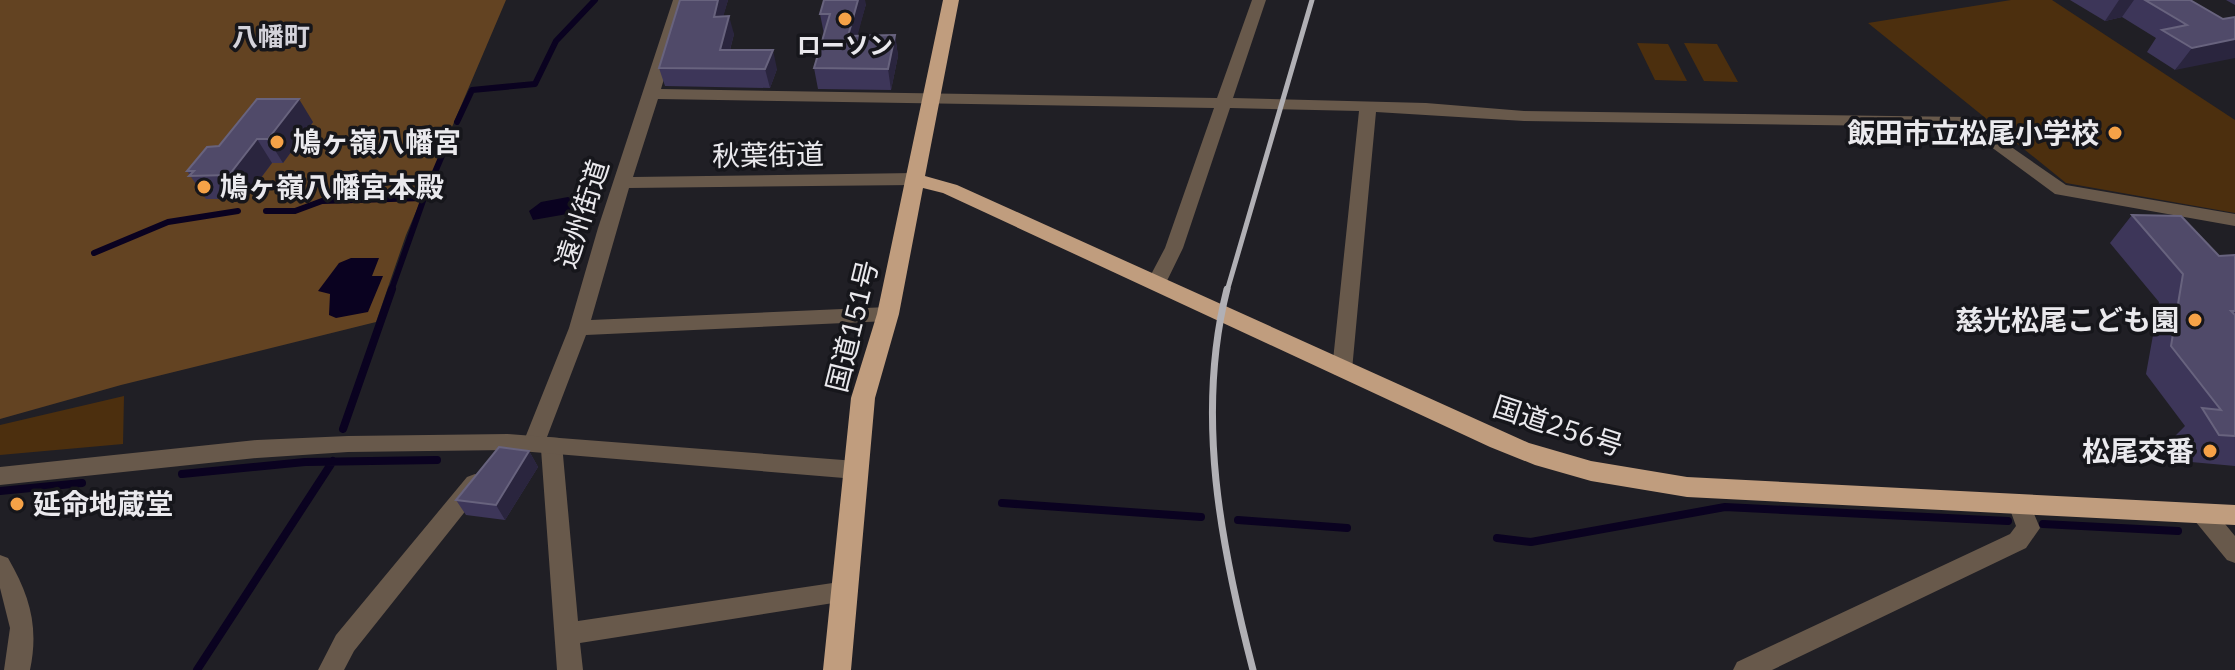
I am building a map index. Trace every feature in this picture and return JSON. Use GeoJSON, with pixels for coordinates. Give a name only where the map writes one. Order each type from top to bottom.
{"type":"FeatureCollection","features":[{"type":"Feature","properties":{"kind":"highway","name":"国道151号"},"geometry":{"type":"LineString","coordinates":[[837,670],[863,398],[888,314],[951,0]]}},
{"type":"Feature","properties":{"kind":"highway","name":"国道256号"},"geometry":{"type":"LineString","coordinates":[[914,179],[950,189],[1522,451],[1572,468],[1624,480],[1687,487],[2235,515]]}},
{"type":"Feature","properties":{"kind":"street","name":"遠州街道"},"geometry":{"type":"LineString","coordinates":[[570,670],[543,444],[680,0]]}},
{"type":"Feature","properties":{"kind":"street"},"geometry":{"type":"LineString","coordinates":[[1156,284],[1174,248],[1259,0]]}},
{"type":"Feature","properties":{"kind":"street"},"geometry":{"type":"LineString","coordinates":[[652,94],[1223,103],[1524,116],[1968,122],[2061,190],[2235,220]]}},
{"type":"Feature","properties":{"kind":"street"},"geometry":{"type":"LineString","coordinates":[[1342,370],[1368,108]]}},
{"type":"Feature","properties":{"kind":"street","name":"秋葉街道"},"geometry":{"type":"LineString","coordinates":[[623,183],[914,179]]}},
{"type":"Feature","properties":{"kind":"street"},"geometry":{"type":"LineString","coordinates":[[579,328],[888,314]]}},
{"type":"Feature","properties":{"kind":"street"},"geometry":{"type":"LineString","coordinates":[[0,476],[257,449],[348,444],[508,442],[856,470]]}},
{"type":"Feature","properties":{"kind":"street"},"geometry":{"type":"LineString","coordinates":[[331,670],[345,643],[508,442]]}},
{"type":"Feature","properties":{"kind":"street"},"geometry":{"type":"LineString","coordinates":[[1746,670],[2018,541],[2028,528],[2019,504]]}},
{"type":"Feature","properties":{"kind":"street"},"geometry":{"type":"LineString","coordinates":[[2203,514],[2235,553]]}},
{"type":"Feature","properties":{"kind":"street"},"geometry":{"type":"LineString","coordinates":[[0,565],[21,602],[24,634],[17,670]]}},
{"type":"Feature","properties":{"kind":"street"},"geometry":{"type":"LineString","coordinates":[[567,634],[846,591]]}},
{"type":"Feature","properties":{"kind":"shaded area"},"geometry":{"type":"Polygon","coordinates":[[[0,0],[506,0],[406,235],[376,322],[121,385],[0,419],[0,0]]]}},
{"type":"Feature","properties":{"kind":"shaded area","name":"飯田市立松尾小学校"},"geometry":{"type":"Polygon","coordinates":[[[2011,0],[2052,0],[2235,120],[2235,213],[2066,183],[1868,23],[2011,0]]]}},
{"type":"Feature","properties":{"kind":"shaded area"},"geometry":{"type":"Polygon","coordinates":[[[1637,43],[1668,44],[1687,81],[1655,80],[1637,43]]]}},
{"type":"Feature","properties":{"kind":"shaded area"},"geometry":{"type":"Polygon","coordinates":[[[1684,43],[1717,44],[1738,82],[1704,81],[1684,43]]]}},
{"type":"Feature","properties":{"kind":"shaded area"},"geometry":{"type":"Polygon","coordinates":[[[568,197],[578,202],[573,213],[533,220],[529,211],[541,202],[568,197]]]}},
{"type":"Feature","properties":{"kind":"shaded area"},"geometry":{"type":"Polygon","coordinates":[[[351,258],[379,258],[372,276],[383,276],[368,312],[336,318],[329,315],[330,294],[318,291],[339,263],[351,258]]]}},
{"type":"Feature","properties":{"kind":"shaded area"},"geometry":{"type":"Polygon","coordinates":[[[124,396],[123,444],[0,455],[0,425],[124,396]]]}},
{"type":"Feature","properties":{"kind":"building"},"geometry":{"type":"Polygon","coordinates":[[[680,0],[718,0],[714,17],[729,16],[720,50],[773,50],[765,69],[659,68],[680,0]]]}},
{"type":"Feature","properties":{"kind":"building"},"geometry":{"type":"Polygon","coordinates":[[[824,0],[858,0],[848,36],[895,35],[888,69],[814,68],[830,14],[820,14],[824,0]]]}},
{"type":"Feature","properties":{"kind":"building"},"geometry":{"type":"Polygon","coordinates":[[[2145,0],[2190,0],[2223,19],[2235,17],[2235,39],[2192,48],[2162,30],[2187,25],[2145,0]]]}},
{"type":"Feature","properties":{"kind":"building"},"geometry":{"type":"Polygon","coordinates":[[[257,99],[299,99],[268,139],[257,139],[229,175],[189,176],[194,171],[187,171],[207,147],[219,146],[257,99]]]}},
{"type":"Feature","properties":{"kind":"building"},"geometry":{"type":"Polygon","coordinates":[[[2132,215],[2181,216],[2219,256],[2235,255],[2235,311],[2231,311],[2235,315],[2235,436],[2219,435],[2202,408],[2221,410],[2171,346],[2183,274],[2132,215]]]}},
{"type":"Feature","properties":{"kind":"building"},"geometry":{"type":"Polygon","coordinates":[[[499,447],[529,451],[496,505],[456,500],[499,447]]]}},
{"type":"Feature","properties":{"kind":"waterway"},"geometry":{"type":"LineString","coordinates":[[457,122],[472,90],[535,84],[556,41],[595,0]]}},
{"type":"Feature","properties":{"kind":"waterway"},"geometry":{"type":"LineString","coordinates":[[424,198],[449,139]]}},
{"type":"Feature","properties":{"kind":"waterway"},"geometry":{"type":"LineString","coordinates":[[266,211],[295,211],[322,201],[424,198]]}},
{"type":"Feature","properties":{"kind":"waterway"},"geometry":{"type":"LineString","coordinates":[[391,291],[424,198]]}},
{"type":"Feature","properties":{"kind":"waterway"},"geometry":{"type":"LineString","coordinates":[[94,253],[168,222],[238,211]]}},
{"type":"Feature","properties":{"kind":"waterway"},"geometry":{"type":"LineString","coordinates":[[343,429],[392,289]]}},
{"type":"Feature","properties":{"kind":"waterway"},"geometry":{"type":"LineString","coordinates":[[333,462],[437,460]]}},
{"type":"Feature","properties":{"kind":"waterway"},"geometry":{"type":"LineString","coordinates":[[182,474],[333,462]]}},
{"type":"Feature","properties":{"kind":"waterway"},"geometry":{"type":"LineString","coordinates":[[197,670],[333,462]]}},
{"type":"Feature","properties":{"kind":"waterway"},"geometry":{"type":"LineString","coordinates":[[0,491],[82,483]]}},
{"type":"Feature","properties":{"kind":"waterway"},"geometry":{"type":"LineString","coordinates":[[1002,503],[1201,517]]}},
{"type":"Feature","properties":{"kind":"waterway"},"geometry":{"type":"LineString","coordinates":[[1497,538],[1531,542],[1725,507],[2008,521]]}},
{"type":"Feature","properties":{"kind":"waterway"},"geometry":{"type":"LineString","coordinates":[[1238,520],[1347,528]]}},
{"type":"Feature","properties":{"kind":"waterway"},"geometry":{"type":"LineString","coordinates":[[2043,524],[2178,531]]}},
{"type":"Feature","properties":{"kind":"railway"},"geometry":{"type":"LineString","coordinates":[[1227,291],[1312,0]]}},
{"type":"Feature","properties":{"kind":"railway"},"geometry":{"type":"LineString","coordinates":[[1227,289],[1213,384],[1216,481],[1231,576],[1253,670]]}},
{"type":"Feature","properties":{"kind":"place","name":"ローソン"},"geometry":{"type":"Point","coordinates":[845,19]}},
{"type":"Feature","properties":{"kind":"place","name":"飯田市立松尾小学校"},"geometry":{"type":"Point","coordinates":[2115,133]}},
{"type":"Feature","properties":{"kind":"place","name":"鳩ヶ嶺八幡宮"},"geometry":{"type":"Point","coordinates":[277,142]}},
{"type":"Feature","properties":{"kind":"place","name":"鳩ヶ嶺八幡宮本殿"},"geometry":{"type":"Point","coordinates":[204,187]}},
{"type":"Feature","properties":{"kind":"place","name":"慈光松尾こども園"},"geometry":{"type":"Point","coordinates":[2195,320]}},
{"type":"Feature","properties":{"kind":"place","name":"松尾交番"},"geometry":{"type":"Point","coordinates":[2210,451]}},
{"type":"Feature","properties":{"kind":"place","name":"延命地蔵堂"},"geometry":{"type":"Point","coordinates":[17,504]}},
{"type":"Feature","properties":{"kind":"district","name":"八幡町"},"geometry":{"type":"Point","coordinates":[271,37]}}]}
